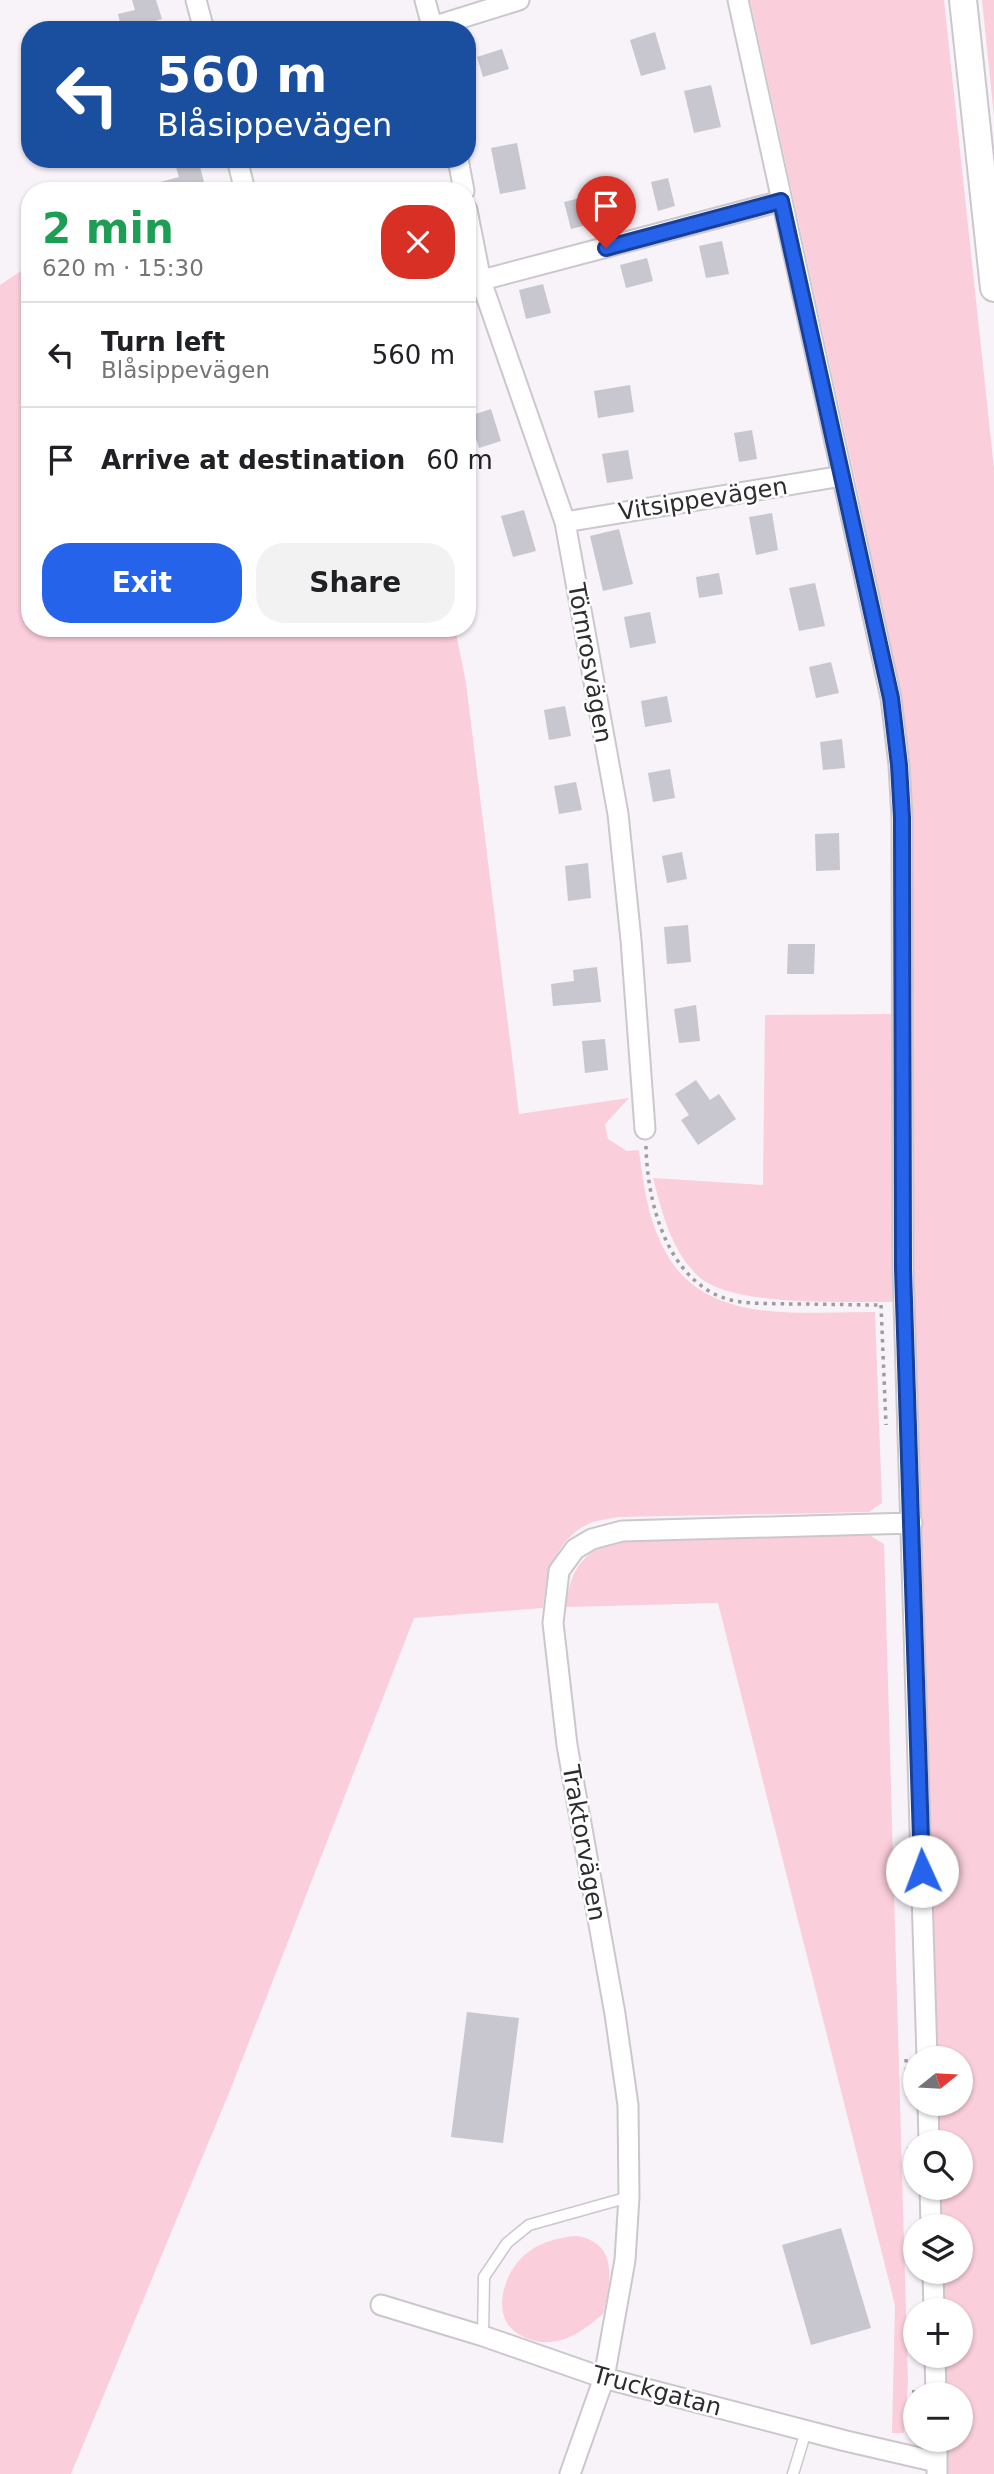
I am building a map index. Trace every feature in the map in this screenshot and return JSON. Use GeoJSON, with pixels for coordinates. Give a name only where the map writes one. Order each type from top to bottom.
{"type":"FeatureCollection","features":[{"type":"Feature","properties":{"kind":"main road"},"geometry":{"type":"LineString","coordinates":[[963,0],[994,288]]}},
{"type":"Feature","properties":{"kind":"street"},"geometry":{"type":"LineString","coordinates":[[196,0],[202,21]]}},
{"type":"Feature","properties":{"kind":"street"},"geometry":{"type":"LineString","coordinates":[[425,0],[430,21]]}},
{"type":"Feature","properties":{"kind":"street"},"geometry":{"type":"LineString","coordinates":[[454,21],[519,0]]}},
{"type":"Feature","properties":{"kind":"street"},"geometry":{"type":"LineString","coordinates":[[738,0],[891,698],[899,765],[902,818],[905,1305],[927,2046]]}},
{"type":"Feature","properties":{"kind":"street"},"geometry":{"type":"LineString","coordinates":[[476,282],[781,201]]}},
{"type":"Feature","properties":{"kind":"street","name":"Törnrosvägen"},"geometry":{"type":"LineString","coordinates":[[476,288],[565,522],[618,814],[631,940],[645,1129]]}},
{"type":"Feature","properties":{"kind":"street","name":"Vitsippevägen"},"geometry":{"type":"LineString","coordinates":[[565,522],[842,476]]}},
{"type":"Feature","properties":{"kind":"street","name":"Traktorvägen"},"geometry":{"type":"LineString","coordinates":[[570,2474],[604,2378],[625,2260],[629,2197],[628,2105],[564,1718],[553,1623],[559,1571],[575,1549],[592,1539],[622,1531],[912,1523]]}},
{"type":"Feature","properties":{"kind":"street","name":"Truckgatan"},"geometry":{"type":"LineString","coordinates":[[381,2305],[483,2336],[604,2378],[937,2468]]}},
{"type":"Feature","properties":{"kind":"lane"},"geometry":{"type":"LineString","coordinates":[[483,2336],[484,2277],[507,2243],[529,2225],[629,2197]]}},
{"type":"Feature","properties":{"kind":"lane"},"geometry":{"type":"LineString","coordinates":[[793,2474],[806,2431]]}},
{"type":"Feature","properties":{"kind":"path"},"geometry":{"type":"LineString","coordinates":[[645,1129],[646,1158],[660,1227],[673,1254],[694,1279],[721,1297],[756,1303],[905,1305]]}},
{"type":"Feature","properties":{"kind":"shaded area"},"geometry":{"type":"Polygon","coordinates":[[[750,0],[944,0],[994,469],[994,2474],[948,2474],[948,2452],[973,2452],[973,2382],[946,2382],[946,2368],[973,2368],[973,2298],[944,2298],[943,2284],[973,2284],[973,2214],[941,2214],[941,2200],[973,2200],[973,2130],[939,2130],[938,2116],[973,2116],[973,2046],[937,2046],[913,1273],[909,776],[900,706],[860,501],[750,0]]]}},
{"type":"Feature","properties":{"kind":"shaded area"},"geometry":{"type":"Polygon","coordinates":[[[982,0],[994,0],[994,116],[982,0]]]}},
{"type":"Feature","properties":{"kind":"shaded area"},"geometry":{"type":"Polygon","coordinates":[[[21,271],[21,637],[457,637],[466,683],[519,1114],[629,1098],[605,1124],[608,1139],[627,1151],[639,1150],[644,1185],[656,1232],[678,1270],[700,1289],[725,1302],[753,1309],[814,1313],[875,1312],[882,1503],[869,1512],[618,1517],[597,1521],[575,1532],[559,1550],[550,1572],[543,1608],[414,1618],[231,2088],[71,2474],[0,2474],[0,285],[21,271]]]}},
{"type":"Feature","properties":{"kind":"shaded area"},"geometry":{"type":"Polygon","coordinates":[[[894,1014],[895,1302],[820,1302],[762,1298],[713,1286],[697,1275],[674,1242],[653,1178],[763,1185],[765,1015],[894,1014]]]}},
{"type":"Feature","properties":{"kind":"shaded area"},"geometry":{"type":"Polygon","coordinates":[[[869,1535],[884,1544],[903,2284],[905,2284],[906,2298],[903,2298],[903,2368],[908,2368],[908,2382],[903,2382],[903,2433],[892,2433],[895,2305],[718,1603],[566,1607],[572,1580],[582,1561],[600,1548],[626,1540],[869,1535]]]}},
{"type":"Feature","properties":{"kind":"shaded area"},"geometry":{"type":"Polygon","coordinates":[[[577,2236],[591,2240],[606,2256],[609,2278],[603,2314],[576,2334],[557,2341],[537,2341],[523,2336],[507,2323],[502,2308],[506,2281],[510,2273],[527,2253],[538,2246],[577,2236]]]}},
{"type":"Feature","properties":{"kind":"building"},"geometry":{"type":"Polygon","coordinates":[[[132,0],[156,0],[162,19],[120,21],[118,14],[135,10],[132,0]]]}},
{"type":"Feature","properties":{"kind":"building"},"geometry":{"type":"Polygon","coordinates":[[[655,32],[666,69],[641,76],[630,40],[655,32]]]}},
{"type":"Feature","properties":{"kind":"building"},"geometry":{"type":"Polygon","coordinates":[[[502,49],[509,69],[483,77],[477,57],[502,49]]]}},
{"type":"Feature","properties":{"kind":"building"},"geometry":{"type":"Polygon","coordinates":[[[711,85],[721,127],[694,133],[684,91],[711,85]]]}},
{"type":"Feature","properties":{"kind":"building"},"geometry":{"type":"Polygon","coordinates":[[[517,143],[526,189],[500,194],[491,148],[517,143]]]}},
{"type":"Feature","properties":{"kind":"building"},"geometry":{"type":"Polygon","coordinates":[[[176,168],[200,168],[204,182],[160,182],[179,177],[176,168]]]}},
{"type":"Feature","properties":{"kind":"building"},"geometry":{"type":"Polygon","coordinates":[[[668,178],[675,206],[658,211],[651,182],[668,178]]]}},
{"type":"Feature","properties":{"kind":"building"},"geometry":{"type":"Polygon","coordinates":[[[603,192],[610,219],[571,229],[564,202],[603,192]]]}},
{"type":"Feature","properties":{"kind":"building"},"geometry":{"type":"Polygon","coordinates":[[[722,241],[729,274],[706,278],[699,246],[722,241]]]}},
{"type":"Feature","properties":{"kind":"building"},"geometry":{"type":"Polygon","coordinates":[[[647,258],[653,281],[626,288],[620,265],[647,258]]]}},
{"type":"Feature","properties":{"kind":"building"},"geometry":{"type":"Polygon","coordinates":[[[543,284],[551,313],[526,319],[519,290],[543,284]]]}},
{"type":"Feature","properties":{"kind":"building"},"geometry":{"type":"Polygon","coordinates":[[[630,385],[634,412],[598,418],[594,391],[630,385]]]}},
{"type":"Feature","properties":{"kind":"building"},"geometry":{"type":"Polygon","coordinates":[[[491,409],[501,441],[479,448],[476,438],[476,414],[491,409]]]}},
{"type":"Feature","properties":{"kind":"building"},"geometry":{"type":"Polygon","coordinates":[[[752,430],[757,459],[739,462],[734,433],[752,430]]]}},
{"type":"Feature","properties":{"kind":"building"},"geometry":{"type":"Polygon","coordinates":[[[628,450],[633,479],[607,483],[602,454],[628,450]]]}},
{"type":"Feature","properties":{"kind":"building"},"geometry":{"type":"Polygon","coordinates":[[[524,510],[536,551],[513,557],[501,516],[524,510]]]}},
{"type":"Feature","properties":{"kind":"building"},"geometry":{"type":"Polygon","coordinates":[[[772,513],[778,550],[756,555],[749,517],[772,513]]]}},
{"type":"Feature","properties":{"kind":"building"},"geometry":{"type":"Polygon","coordinates":[[[619,529],[633,584],[603,591],[590,536],[619,529]]]}},
{"type":"Feature","properties":{"kind":"building"},"geometry":{"type":"Polygon","coordinates":[[[719,573],[723,594],[699,598],[696,577],[719,573]]]}},
{"type":"Feature","properties":{"kind":"building"},"geometry":{"type":"Polygon","coordinates":[[[815,583],[825,626],[799,631],[789,588],[815,583]]]}},
{"type":"Feature","properties":{"kind":"building"},"geometry":{"type":"Polygon","coordinates":[[[650,612],[656,643],[630,648],[624,617],[650,612]]]}},
{"type":"Feature","properties":{"kind":"building"},"geometry":{"type":"Polygon","coordinates":[[[831,662],[839,693],[816,698],[809,667],[831,662]]]}},
{"type":"Feature","properties":{"kind":"building"},"geometry":{"type":"Polygon","coordinates":[[[667,696],[672,722],[645,727],[641,701],[667,696]]]}},
{"type":"Feature","properties":{"kind":"building"},"geometry":{"type":"Polygon","coordinates":[[[565,706],[571,736],[549,740],[544,710],[565,706]]]}},
{"type":"Feature","properties":{"kind":"building"},"geometry":{"type":"Polygon","coordinates":[[[842,739],[845,768],[823,770],[820,742],[842,739]]]}},
{"type":"Feature","properties":{"kind":"building"},"geometry":{"type":"Polygon","coordinates":[[[670,769],[675,798],[653,802],[648,773],[670,769]]]}},
{"type":"Feature","properties":{"kind":"building"},"geometry":{"type":"Polygon","coordinates":[[[576,782],[582,810],[559,814],[554,786],[576,782]]]}},
{"type":"Feature","properties":{"kind":"building"},"geometry":{"type":"Polygon","coordinates":[[[839,833],[840,870],[816,871],[815,834],[839,833]]]}},
{"type":"Feature","properties":{"kind":"building"},"geometry":{"type":"Polygon","coordinates":[[[682,852],[687,879],[667,883],[662,856],[682,852]]]}},
{"type":"Feature","properties":{"kind":"building"},"geometry":{"type":"Polygon","coordinates":[[[588,863],[591,898],[568,901],[565,866],[588,863]]]}},
{"type":"Feature","properties":{"kind":"building"},"geometry":{"type":"Polygon","coordinates":[[[688,925],[691,962],[667,964],[664,927],[688,925]]]}},
{"type":"Feature","properties":{"kind":"building"},"geometry":{"type":"Polygon","coordinates":[[[788,944],[815,944],[814,974],[787,974],[788,944]]]}},
{"type":"Feature","properties":{"kind":"building"},"geometry":{"type":"Polygon","coordinates":[[[597,967],[601,1002],[553,1006],[551,984],[574,981],[573,970],[597,967]]]}},
{"type":"Feature","properties":{"kind":"building"},"geometry":{"type":"Polygon","coordinates":[[[696,1005],[700,1041],[679,1043],[674,1009],[696,1005]]]}},
{"type":"Feature","properties":{"kind":"building"},"geometry":{"type":"Polygon","coordinates":[[[605,1039],[608,1070],[585,1073],[582,1041],[605,1039]]]}},
{"type":"Feature","properties":{"kind":"building"},"geometry":{"type":"Polygon","coordinates":[[[696,1080],[710,1100],[719,1094],[736,1119],[698,1145],[681,1120],[689,1115],[675,1094],[696,1080]]]}},
{"type":"Feature","properties":{"kind":"building"},"geometry":{"type":"Polygon","coordinates":[[[467,2012],[519,2018],[503,2143],[451,2137],[467,2012]]]}},
{"type":"Feature","properties":{"kind":"building"},"geometry":{"type":"Polygon","coordinates":[[[841,2228],[871,2328],[811,2345],[782,2245],[841,2228]]]}},
{"type":"Feature","properties":{"kind":"route"},"geometry":{"type":"LineString","coordinates":[[606,248],[781,201],[891,698],[902,818],[903,1269],[922,1871]]}}]}
